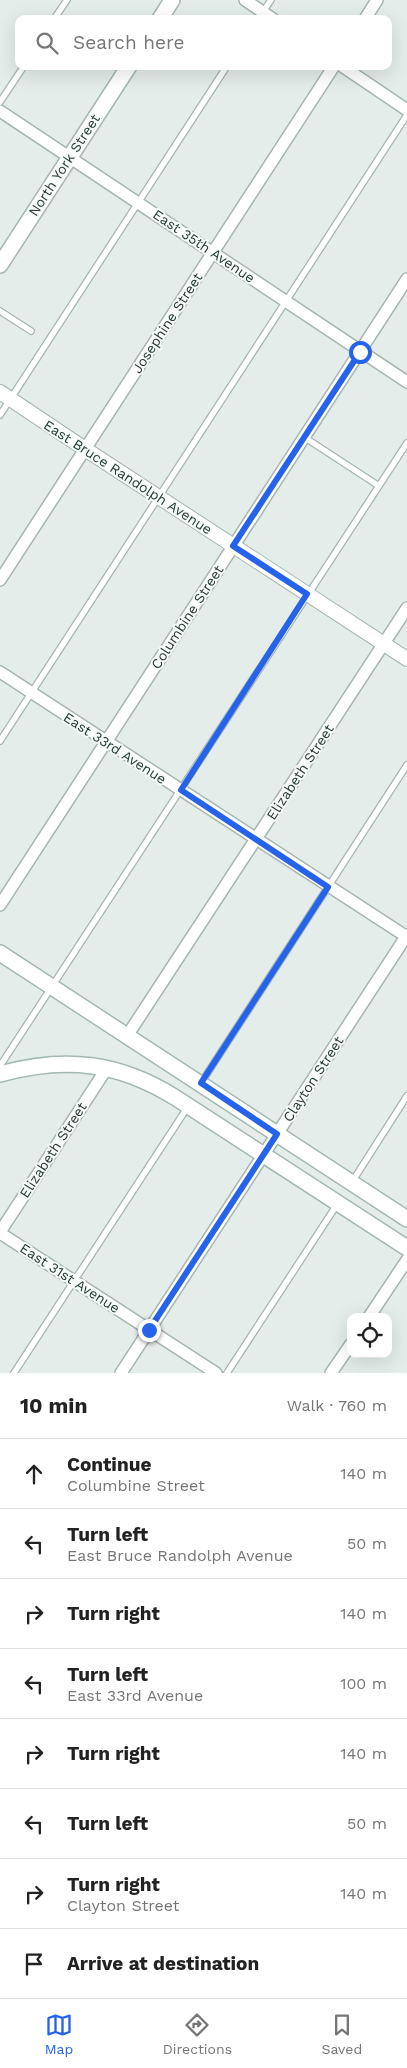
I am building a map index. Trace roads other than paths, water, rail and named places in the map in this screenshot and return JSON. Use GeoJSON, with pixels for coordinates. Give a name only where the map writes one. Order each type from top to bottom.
{"type":"FeatureCollection","features":[{"type":"Feature","properties":{"kind":"main road"},"geometry":{"type":"LineString","coordinates":[[163,15],[172,0]]}},
{"type":"Feature","properties":{"kind":"main road","name":"North York Street"},"geometry":{"type":"LineString","coordinates":[[0,265],[126,70]]}},
{"type":"Feature","properties":{"kind":"main road"},"geometry":{"type":"LineString","coordinates":[[0,952],[407,1219]]}},
{"type":"Feature","properties":{"kind":"main road"},"geometry":{"type":"LineString","coordinates":[[0,1074],[20,1068],[51,1063],[79,1063],[107,1068],[154,1085],[407,1248]]}},
{"type":"Feature","properties":{"kind":"street"},"geometry":{"type":"LineString","coordinates":[[245,0],[261,15]]}},
{"type":"Feature","properties":{"kind":"street"},"geometry":{"type":"LineString","coordinates":[[368,15],[377,0]]}},
{"type":"Feature","properties":{"kind":"street","name":"Josephine Street"},"geometry":{"type":"LineString","coordinates":[[0,580],[331,70]]}},
{"type":"Feature","properties":{"kind":"street"},"geometry":{"type":"LineString","coordinates":[[348,70],[407,110]]}},
{"type":"Feature","properties":{"kind":"street","name":"East 35th Avenue"},"geometry":{"type":"LineString","coordinates":[[0,111],[407,382]]}},
{"type":"Feature","properties":{"kind":"street","name":"Columbine Street"},"geometry":{"type":"LineString","coordinates":[[0,905],[407,278]]}},
{"type":"Feature","properties":{"kind":"street","name":"East Bruce Randolph Avenue"},"geometry":{"type":"LineString","coordinates":[[5,395],[407,659]]}},
{"type":"Feature","properties":{"kind":"street","name":"Elizabeth Street"},"geometry":{"type":"LineString","coordinates":[[127,1036],[407,608]]}},
{"type":"Feature","properties":{"kind":"street","name":"East 33rd Avenue"},"geometry":{"type":"LineString","coordinates":[[0,672],[328,887],[407,936]]}},
{"type":"Feature","properties":{"kind":"street","name":"Clayton Street"},"geometry":{"type":"LineString","coordinates":[[120,1373],[407,936]]}},
{"type":"Feature","properties":{"kind":"street","name":"Elizabeth Street"},"geometry":{"type":"LineString","coordinates":[[0,1233],[107,1068]]}},
{"type":"Feature","properties":{"kind":"street","name":"East 31st Avenue"},"geometry":{"type":"LineString","coordinates":[[0,1233],[216,1373]]}},
{"type":"Feature","properties":{"kind":"street"},"geometry":{"type":"LineString","coordinates":[[372,1313],[407,1260]]}},
{"type":"Feature","properties":{"kind":"street"},"geometry":{"type":"LineString","coordinates":[[331,1373],[347,1350]]}},
{"type":"Feature","properties":{"kind":"lane"},"geometry":{"type":"LineString","coordinates":[[57,15],[67,0]]}},
{"type":"Feature","properties":{"kind":"lane"},"geometry":{"type":"LineString","coordinates":[[261,15],[271,0]]}},
{"type":"Feature","properties":{"kind":"lane"},"geometry":{"type":"LineString","coordinates":[[0,102],[21,70]]}},
{"type":"Feature","properties":{"kind":"lane"},"geometry":{"type":"LineString","coordinates":[[0,415],[5,395],[139,202],[224,70]]}},
{"type":"Feature","properties":{"kind":"lane"},"geometry":{"type":"LineString","coordinates":[[0,741],[407,115]]}},
{"type":"Feature","properties":{"kind":"lane"},"geometry":{"type":"LineString","coordinates":[[0,311],[31,331]]}},
{"type":"Feature","properties":{"kind":"lane"},"geometry":{"type":"LineString","coordinates":[[304,437],[378,486]]}},
{"type":"Feature","properties":{"kind":"lane"},"geometry":{"type":"LineString","coordinates":[[0,1066],[407,443]]}},
{"type":"Feature","properties":{"kind":"lane"},"geometry":{"type":"LineString","coordinates":[[201,1083],[407,765]]}},
{"type":"Feature","properties":{"kind":"lane"},"geometry":{"type":"LineString","coordinates":[[352,1182],[407,1096]]}},
{"type":"Feature","properties":{"kind":"lane"},"geometry":{"type":"LineString","coordinates":[[14,1373],[188,1106]]}},
{"type":"Feature","properties":{"kind":"lane"},"geometry":{"type":"LineString","coordinates":[[227,1373],[338,1203]]}}]}
